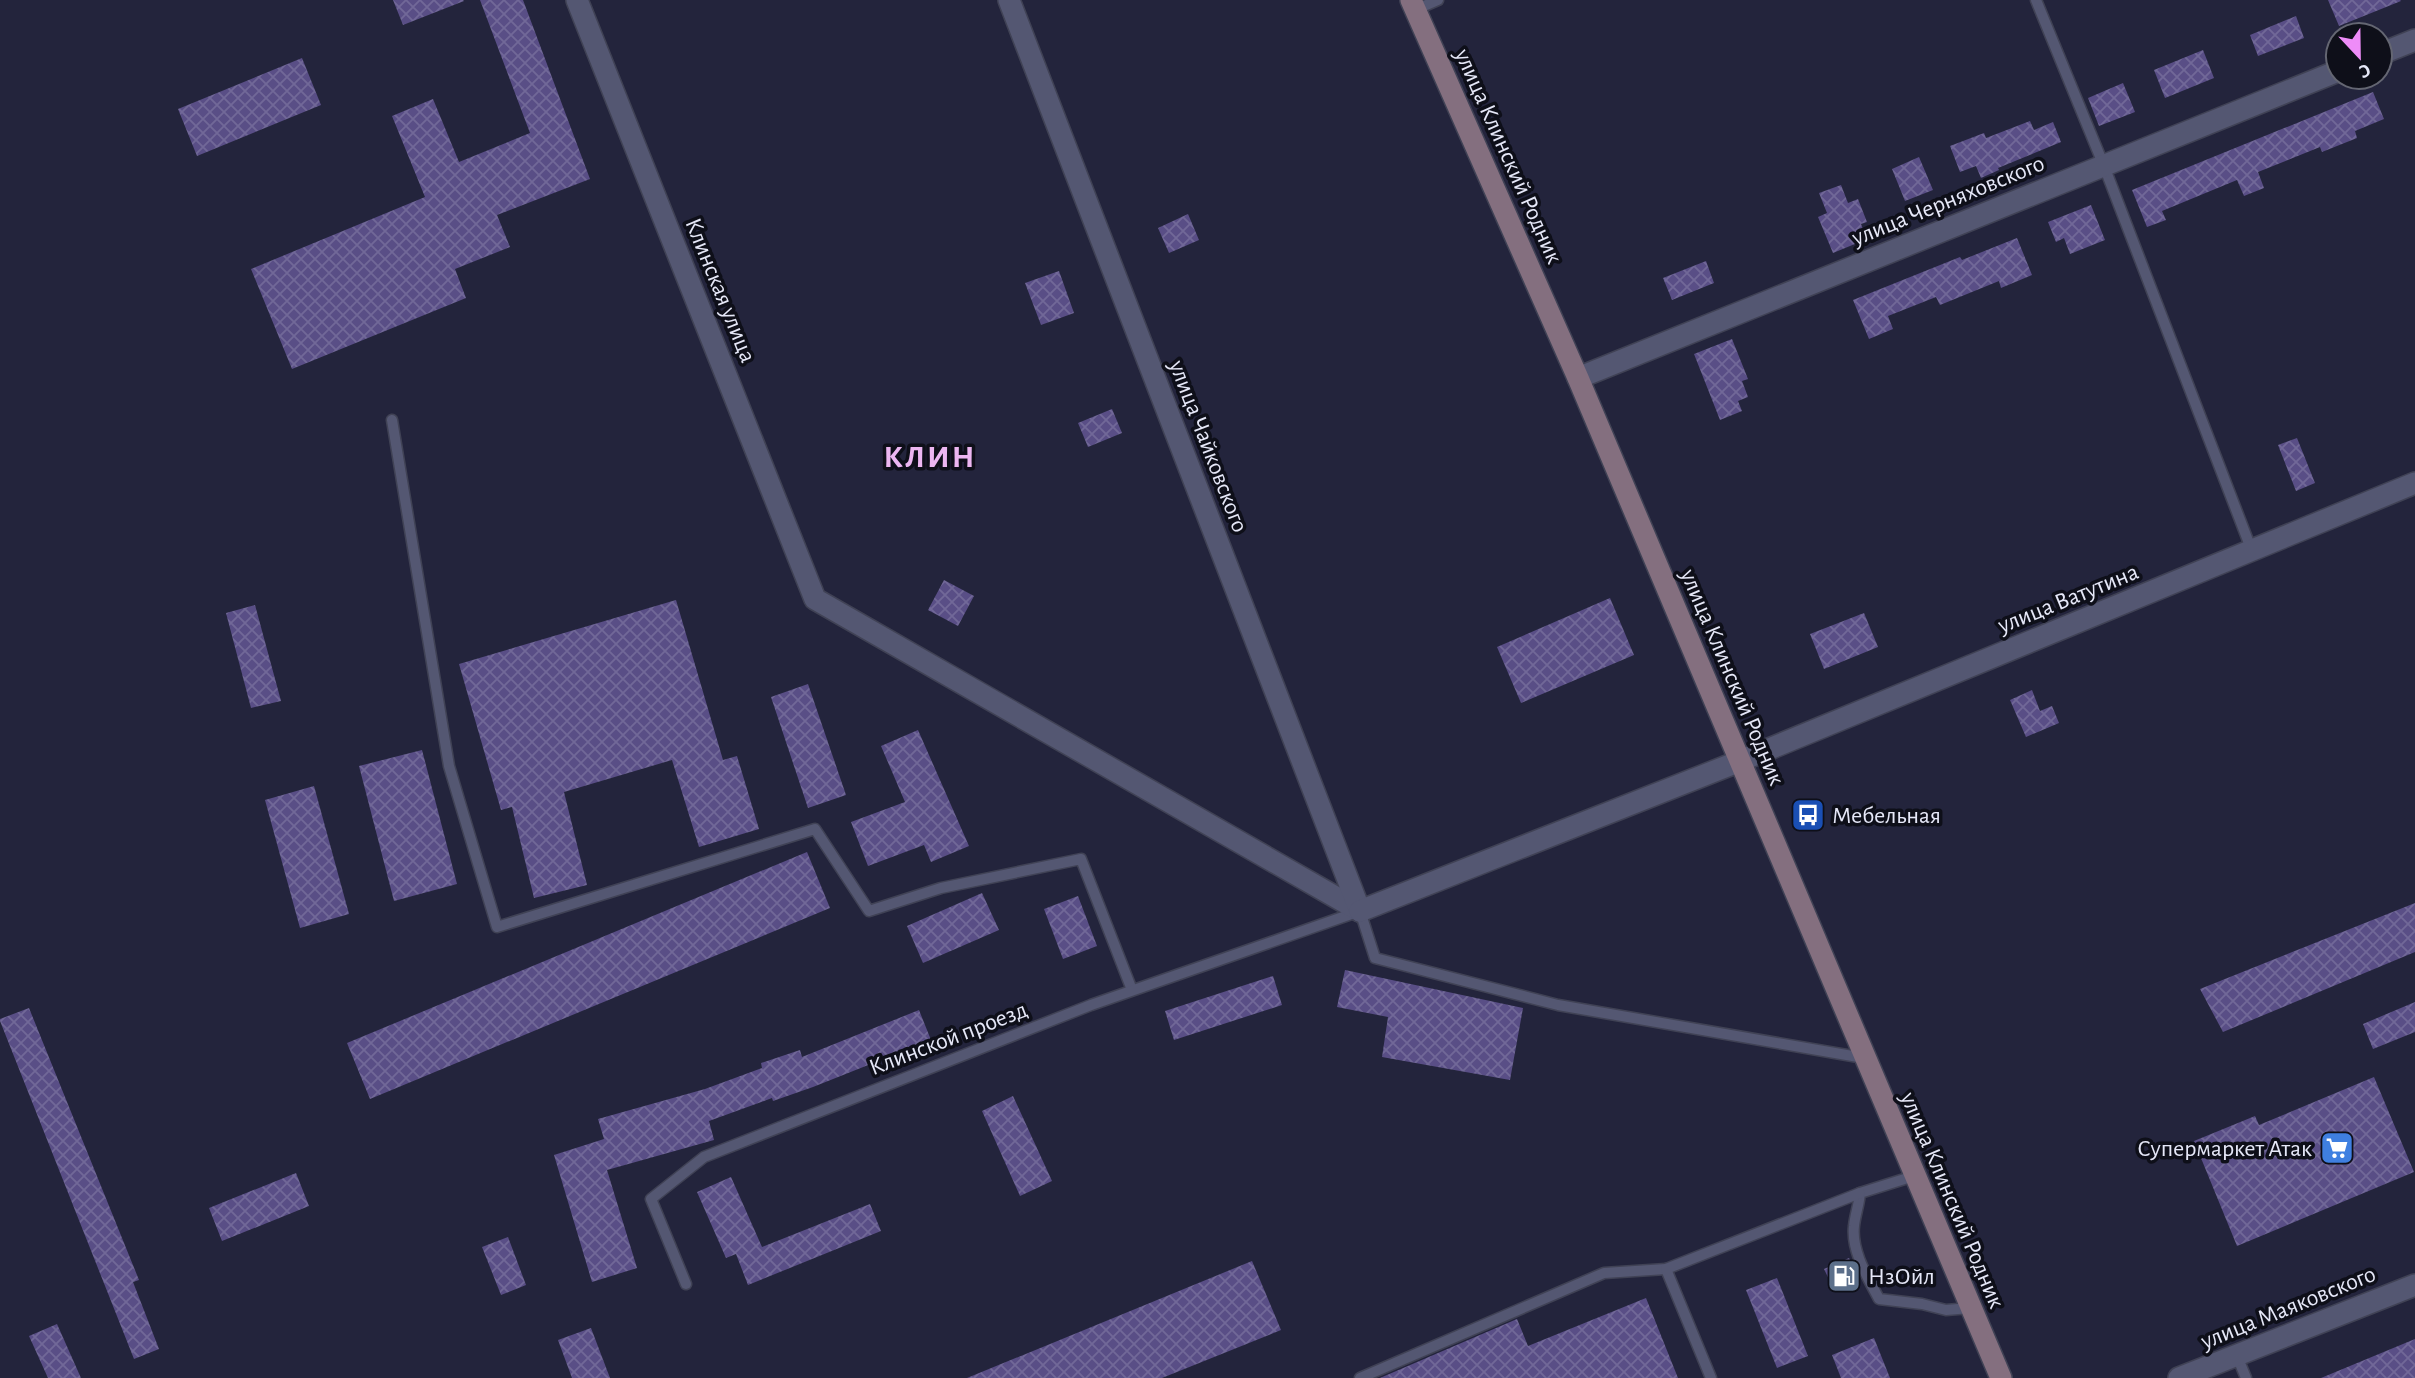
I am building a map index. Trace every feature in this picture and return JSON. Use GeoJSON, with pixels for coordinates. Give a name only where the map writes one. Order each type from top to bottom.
{"type":"FeatureCollection","features":[{"type":"Feature","properties":{"kind":"main road","name":"улица Клинский Родник"},"geometry":{"type":"LineString","coordinates":[[1413,5],[1577,378],[2001,1378]]}},
{"type":"Feature","properties":{"kind":"street","name":"Клинская улица"},"geometry":{"type":"LineString","coordinates":[[577,0],[815,599],[1360,911]]}},
{"type":"Feature","properties":{"kind":"street","name":"улица Чайковского"},"geometry":{"type":"LineString","coordinates":[[1009,0],[1360,911]]}},
{"type":"Feature","properties":{"kind":"street"},"geometry":{"type":"LineString","coordinates":[[2394,48],[2415,40]]}},
{"type":"Feature","properties":{"kind":"street","name":"улица Черняховского"},"geometry":{"type":"LineString","coordinates":[[1577,378],[2324,77]]}},
{"type":"Feature","properties":{"kind":"street","name":"улица Ватутина"},"geometry":{"type":"LineString","coordinates":[[1360,911],[1740,761],[2415,483]]}},
{"type":"Feature","properties":{"kind":"street","name":"улица Маяковского"},"geometry":{"type":"LineString","coordinates":[[2179,1378],[2415,1285]]}},
{"type":"Feature","properties":{"kind":"lane"},"geometry":{"type":"LineString","coordinates":[[1413,5],[1438,0]]}},
{"type":"Feature","properties":{"kind":"lane"},"geometry":{"type":"LineString","coordinates":[[2036,0],[2104,166],[2252,551]]}},
{"type":"Feature","properties":{"kind":"lane"},"geometry":{"type":"LineString","coordinates":[[392,420],[449,766],[498,927],[815,830],[869,911],[942,887],[1081,859],[1132,990]]}},
{"type":"Feature","properties":{"kind":"lane","name":"Клинской проезд"},"geometry":{"type":"LineString","coordinates":[[686,1284],[651,1199],[704,1157],[1132,990],[1360,911]]}},
{"type":"Feature","properties":{"kind":"lane"},"geometry":{"type":"LineString","coordinates":[[1360,911],[1375,958],[1558,1005],[1864,1058]]}},
{"type":"Feature","properties":{"kind":"lane"},"geometry":{"type":"LineString","coordinates":[[1360,1378],[1604,1273],[1666,1269],[1860,1193],[1914,1176]]}},
{"type":"Feature","properties":{"kind":"lane"},"geometry":{"type":"LineString","coordinates":[[1860,1193],[1859,1210],[1853,1227],[1858,1256],[1878,1299],[1923,1304],[1945,1310],[1970,1308]]}},
{"type":"Feature","properties":{"kind":"lane"},"geometry":{"type":"LineString","coordinates":[[1666,1269],[1711,1378]]}},
{"type":"Feature","properties":{"kind":"lane"},"geometry":{"type":"LineString","coordinates":[[2237,1356],[2246,1378]]}},
{"type":"Feature","properties":{"kind":"building"},"geometry":{"type":"Polygon","coordinates":[[[393,0],[463,0],[464,1],[403,25],[393,0]]]}},
{"type":"Feature","properties":{"kind":"building"},"geometry":{"type":"Polygon","coordinates":[[[480,0],[523,0],[590,179],[497,215],[510,247],[455,269],[466,298],[292,369],[251,269],[425,197],[392,116],[433,99],[459,162],[530,133],[480,0]]]}},
{"type":"Feature","properties":{"kind":"building"},"geometry":{"type":"Polygon","coordinates":[[[2328,0],[2401,1],[2351,21],[2337,21],[2328,0]]]}},
{"type":"Feature","properties":{"kind":"building"},"geometry":{"type":"Polygon","coordinates":[[[2296,16],[2304,38],[2258,56],[2250,35],[2296,16]]]}},
{"type":"Feature","properties":{"kind":"building"},"geometry":{"type":"Polygon","coordinates":[[[2203,50],[2214,78],[2165,98],[2154,70],[2203,50]]]}},
{"type":"Feature","properties":{"kind":"building"},"geometry":{"type":"Polygon","coordinates":[[[302,58],[321,105],[197,156],[178,109],[302,58]]]}},
{"type":"Feature","properties":{"kind":"building"},"geometry":{"type":"Polygon","coordinates":[[[2123,83],[2135,112],[2099,126],[2088,98],[2123,83]]]}},
{"type":"Feature","properties":{"kind":"building"},"geometry":{"type":"Polygon","coordinates":[[[2373,92],[2384,119],[2355,131],[2357,138],[2322,152],[2320,147],[2258,172],[2264,188],[2244,196],[2237,180],[2162,211],[2166,220],[2147,227],[2132,190],[2373,92]]]}},
{"type":"Feature","properties":{"kind":"building"},"geometry":{"type":"Polygon","coordinates":[[[2030,121],[2034,130],[2053,122],[2061,142],[1998,168],[1999,170],[1981,178],[1976,166],[1960,172],[1950,146],[1984,133],[1986,138],[2030,121]]]}},
{"type":"Feature","properties":{"kind":"building"},"geometry":{"type":"Polygon","coordinates":[[[1919,157],[1933,190],[1905,201],[1892,169],[1919,157]]]}},
{"type":"Feature","properties":{"kind":"building"},"geometry":{"type":"Polygon","coordinates":[[[1841,185],[1848,203],[1858,199],[1867,222],[1861,224],[1867,239],[1833,253],[1818,217],[1827,213],[1819,193],[1841,185]]]}},
{"type":"Feature","properties":{"kind":"building"},"geometry":{"type":"Polygon","coordinates":[[[2091,205],[2105,240],[2070,254],[2064,238],[2056,242],[2048,222],[2091,205]]]}},
{"type":"Feature","properties":{"kind":"building"},"geometry":{"type":"Polygon","coordinates":[[[1188,214],[1199,240],[1169,253],[1158,228],[1188,214]]]}},
{"type":"Feature","properties":{"kind":"building"},"geometry":{"type":"Polygon","coordinates":[[[2017,238],[2032,275],[2001,288],[1999,281],[1940,305],[1936,297],[1888,316],[1893,329],[1869,339],[1853,300],[1960,257],[1962,260],[2017,238]]]}},
{"type":"Feature","properties":{"kind":"building"},"geometry":{"type":"Polygon","coordinates":[[[1706,261],[1714,283],[1672,300],[1663,278],[1706,261]]]}},
{"type":"Feature","properties":{"kind":"building"},"geometry":{"type":"Polygon","coordinates":[[[1059,271],[1074,313],[1041,325],[1025,283],[1059,271]]]}},
{"type":"Feature","properties":{"kind":"building"},"geometry":{"type":"Polygon","coordinates":[[[1732,339],[1748,379],[1742,381],[1748,397],[1738,401],[1742,411],[1720,420],[1694,354],[1732,339]]]}},
{"type":"Feature","properties":{"kind":"building"},"geometry":{"type":"Polygon","coordinates":[[[1112,409],[1122,433],[1088,447],[1078,423],[1112,409]]]}},
{"type":"Feature","properties":{"kind":"building"},"geometry":{"type":"Polygon","coordinates":[[[2297,438],[2315,483],[2296,491],[2278,445],[2297,438]]]}},
{"type":"Feature","properties":{"kind":"building"},"geometry":{"type":"Polygon","coordinates":[[[944,580],[974,596],[958,626],[928,610],[944,580]]]}},
{"type":"Feature","properties":{"kind":"building"},"geometry":{"type":"Polygon","coordinates":[[[1610,598],[1634,655],[1521,703],[1497,647],[1610,598]]]}},
{"type":"Feature","properties":{"kind":"building"},"geometry":{"type":"Polygon","coordinates":[[[676,600],[723,760],[737,756],[759,829],[699,847],[672,760],[564,792],[587,885],[534,898],[512,807],[501,810],[459,664],[676,600]]]}},
{"type":"Feature","properties":{"kind":"building"},"geometry":{"type":"Polygon","coordinates":[[[255,605],[281,701],[251,708],[226,613],[255,605]]]}},
{"type":"Feature","properties":{"kind":"building"},"geometry":{"type":"Polygon","coordinates":[[[1864,613],[1878,647],[1824,669],[1810,634],[1864,613]]]}},
{"type":"Feature","properties":{"kind":"building"},"geometry":{"type":"Polygon","coordinates":[[[808,684],[846,795],[808,808],[771,697],[808,684]]]}},
{"type":"Feature","properties":{"kind":"building"},"geometry":{"type":"Polygon","coordinates":[[[2032,690],[2040,711],[2052,706],[2059,723],[2026,737],[2010,700],[2032,690]]]}},
{"type":"Feature","properties":{"kind":"building"},"geometry":{"type":"Polygon","coordinates":[[[918,730],[969,846],[931,862],[924,845],[868,866],[851,822],[905,802],[881,746],[918,730]]]}},
{"type":"Feature","properties":{"kind":"building"},"geometry":{"type":"Polygon","coordinates":[[[422,750],[457,884],[394,901],[359,766],[422,750]]]}},
{"type":"Feature","properties":{"kind":"building"},"geometry":{"type":"Polygon","coordinates":[[[314,786],[349,914],[300,928],[265,800],[314,786]]]}},
{"type":"Feature","properties":{"kind":"building"},"geometry":{"type":"Polygon","coordinates":[[[807,852],[830,908],[370,1099],[347,1043],[807,852]]]}},
{"type":"Feature","properties":{"kind":"building"},"geometry":{"type":"Polygon","coordinates":[[[982,893],[999,930],[923,963],[907,926],[982,893]]]}},
{"type":"Feature","properties":{"kind":"building"},"geometry":{"type":"Polygon","coordinates":[[[1078,896],[1097,946],[1063,959],[1044,909],[1078,896]]]}},
{"type":"Feature","properties":{"kind":"building"},"geometry":{"type":"Polygon","coordinates":[[[2415,903],[2415,952],[2223,1032],[2200,989],[2415,903]]]}},
{"type":"Feature","properties":{"kind":"building"},"geometry":{"type":"Polygon","coordinates":[[[1345,970],[1523,1008],[1510,1080],[1382,1057],[1388,1017],[1337,1007],[1345,970]]]}},
{"type":"Feature","properties":{"kind":"building"},"geometry":{"type":"Polygon","coordinates":[[[1273,976],[1282,1005],[1174,1040],[1165,1011],[1273,976]]]}},
{"type":"Feature","properties":{"kind":"building"},"geometry":{"type":"Polygon","coordinates":[[[2415,1002],[2415,1032],[2373,1049],[2363,1024],[2415,1002]]]}},
{"type":"Feature","properties":{"kind":"building"},"geometry":{"type":"Polygon","coordinates":[[[29,1008],[139,1280],[133,1282],[159,1349],[134,1359],[0,1021],[29,1008]]]}},
{"type":"Feature","properties":{"kind":"building"},"geometry":{"type":"Polygon","coordinates":[[[919,1010],[931,1040],[813,1087],[773,1101],[772,1098],[709,1121],[714,1140],[607,1170],[637,1268],[592,1282],[554,1155],[604,1139],[598,1119],[705,1089],[762,1068],[761,1063],[800,1050],[802,1057],[919,1010]]]}},
{"type":"Feature","properties":{"kind":"building","name":"Супермаркет Атак"},"geometry":{"type":"Polygon","coordinates":[[[2374,1077],[2414,1172],[2237,1246],[2194,1141],[2255,1116],[2259,1125],[2374,1077]]]}},
{"type":"Feature","properties":{"kind":"building"},"geometry":{"type":"Polygon","coordinates":[[[1013,1096],[1052,1181],[1020,1196],[982,1111],[1013,1096]]]}},
{"type":"Feature","properties":{"kind":"building"},"geometry":{"type":"Polygon","coordinates":[[[296,1173],[309,1206],[222,1241],[209,1208],[296,1173]]]}},
{"type":"Feature","properties":{"kind":"building"},"geometry":{"type":"Polygon","coordinates":[[[731,1177],[762,1247],[870,1204],[881,1231],[748,1285],[736,1254],[726,1258],[697,1192],[731,1177]]]}},
{"type":"Feature","properties":{"kind":"building"},"geometry":{"type":"Polygon","coordinates":[[[508,1237],[526,1285],[501,1295],[482,1247],[508,1237]]]}},
{"type":"Feature","properties":{"kind":"building"},"geometry":{"type":"Polygon","coordinates":[[[1849,1258],[1859,1281],[1835,1292],[1824,1269],[1849,1258]]]}},
{"type":"Feature","properties":{"kind":"building"},"geometry":{"type":"Polygon","coordinates":[[[1252,1261],[1281,1330],[1162,1378],[967,1378],[1252,1261]]]}},
{"type":"Feature","properties":{"kind":"building"},"geometry":{"type":"Polygon","coordinates":[[[1777,1278],[1808,1356],[1777,1368],[1746,1290],[1777,1278]]]}},
{"type":"Feature","properties":{"kind":"building"},"geometry":{"type":"Polygon","coordinates":[[[1646,1298],[1678,1378],[1380,1378],[1517,1319],[1528,1346],[1646,1298]]]}},
{"type":"Feature","properties":{"kind":"building"},"geometry":{"type":"Polygon","coordinates":[[[57,1324],[81,1378],[48,1378],[29,1336],[57,1324]]]}},
{"type":"Feature","properties":{"kind":"building"},"geometry":{"type":"Polygon","coordinates":[[[591,1328],[610,1378],[572,1378],[558,1340],[591,1328]]]}},
{"type":"Feature","properties":{"kind":"building"},"geometry":{"type":"Polygon","coordinates":[[[1874,1338],[1890,1378],[1841,1378],[1832,1355],[1874,1338]]]}},
{"type":"Feature","properties":{"kind":"building"},"geometry":{"type":"Polygon","coordinates":[[[2415,1339],[2415,1378],[2321,1378],[2415,1339]]]}},
{"type":"Feature","properties":{"kind":"place","name":"Мебельная"},"geometry":{"type":"Point","coordinates":[1808,815]}},
{"type":"Feature","properties":{"kind":"place","name":"Супермаркет Атак"},"geometry":{"type":"Point","coordinates":[2337,1148]}},
{"type":"Feature","properties":{"kind":"place","name":"НзОйл"},"geometry":{"type":"Point","coordinates":[1844,1276]}},
{"type":"Feature","properties":{"kind":"district","name":"КЛИН"},"geometry":{"type":"Point","coordinates":[930,456]}}]}
